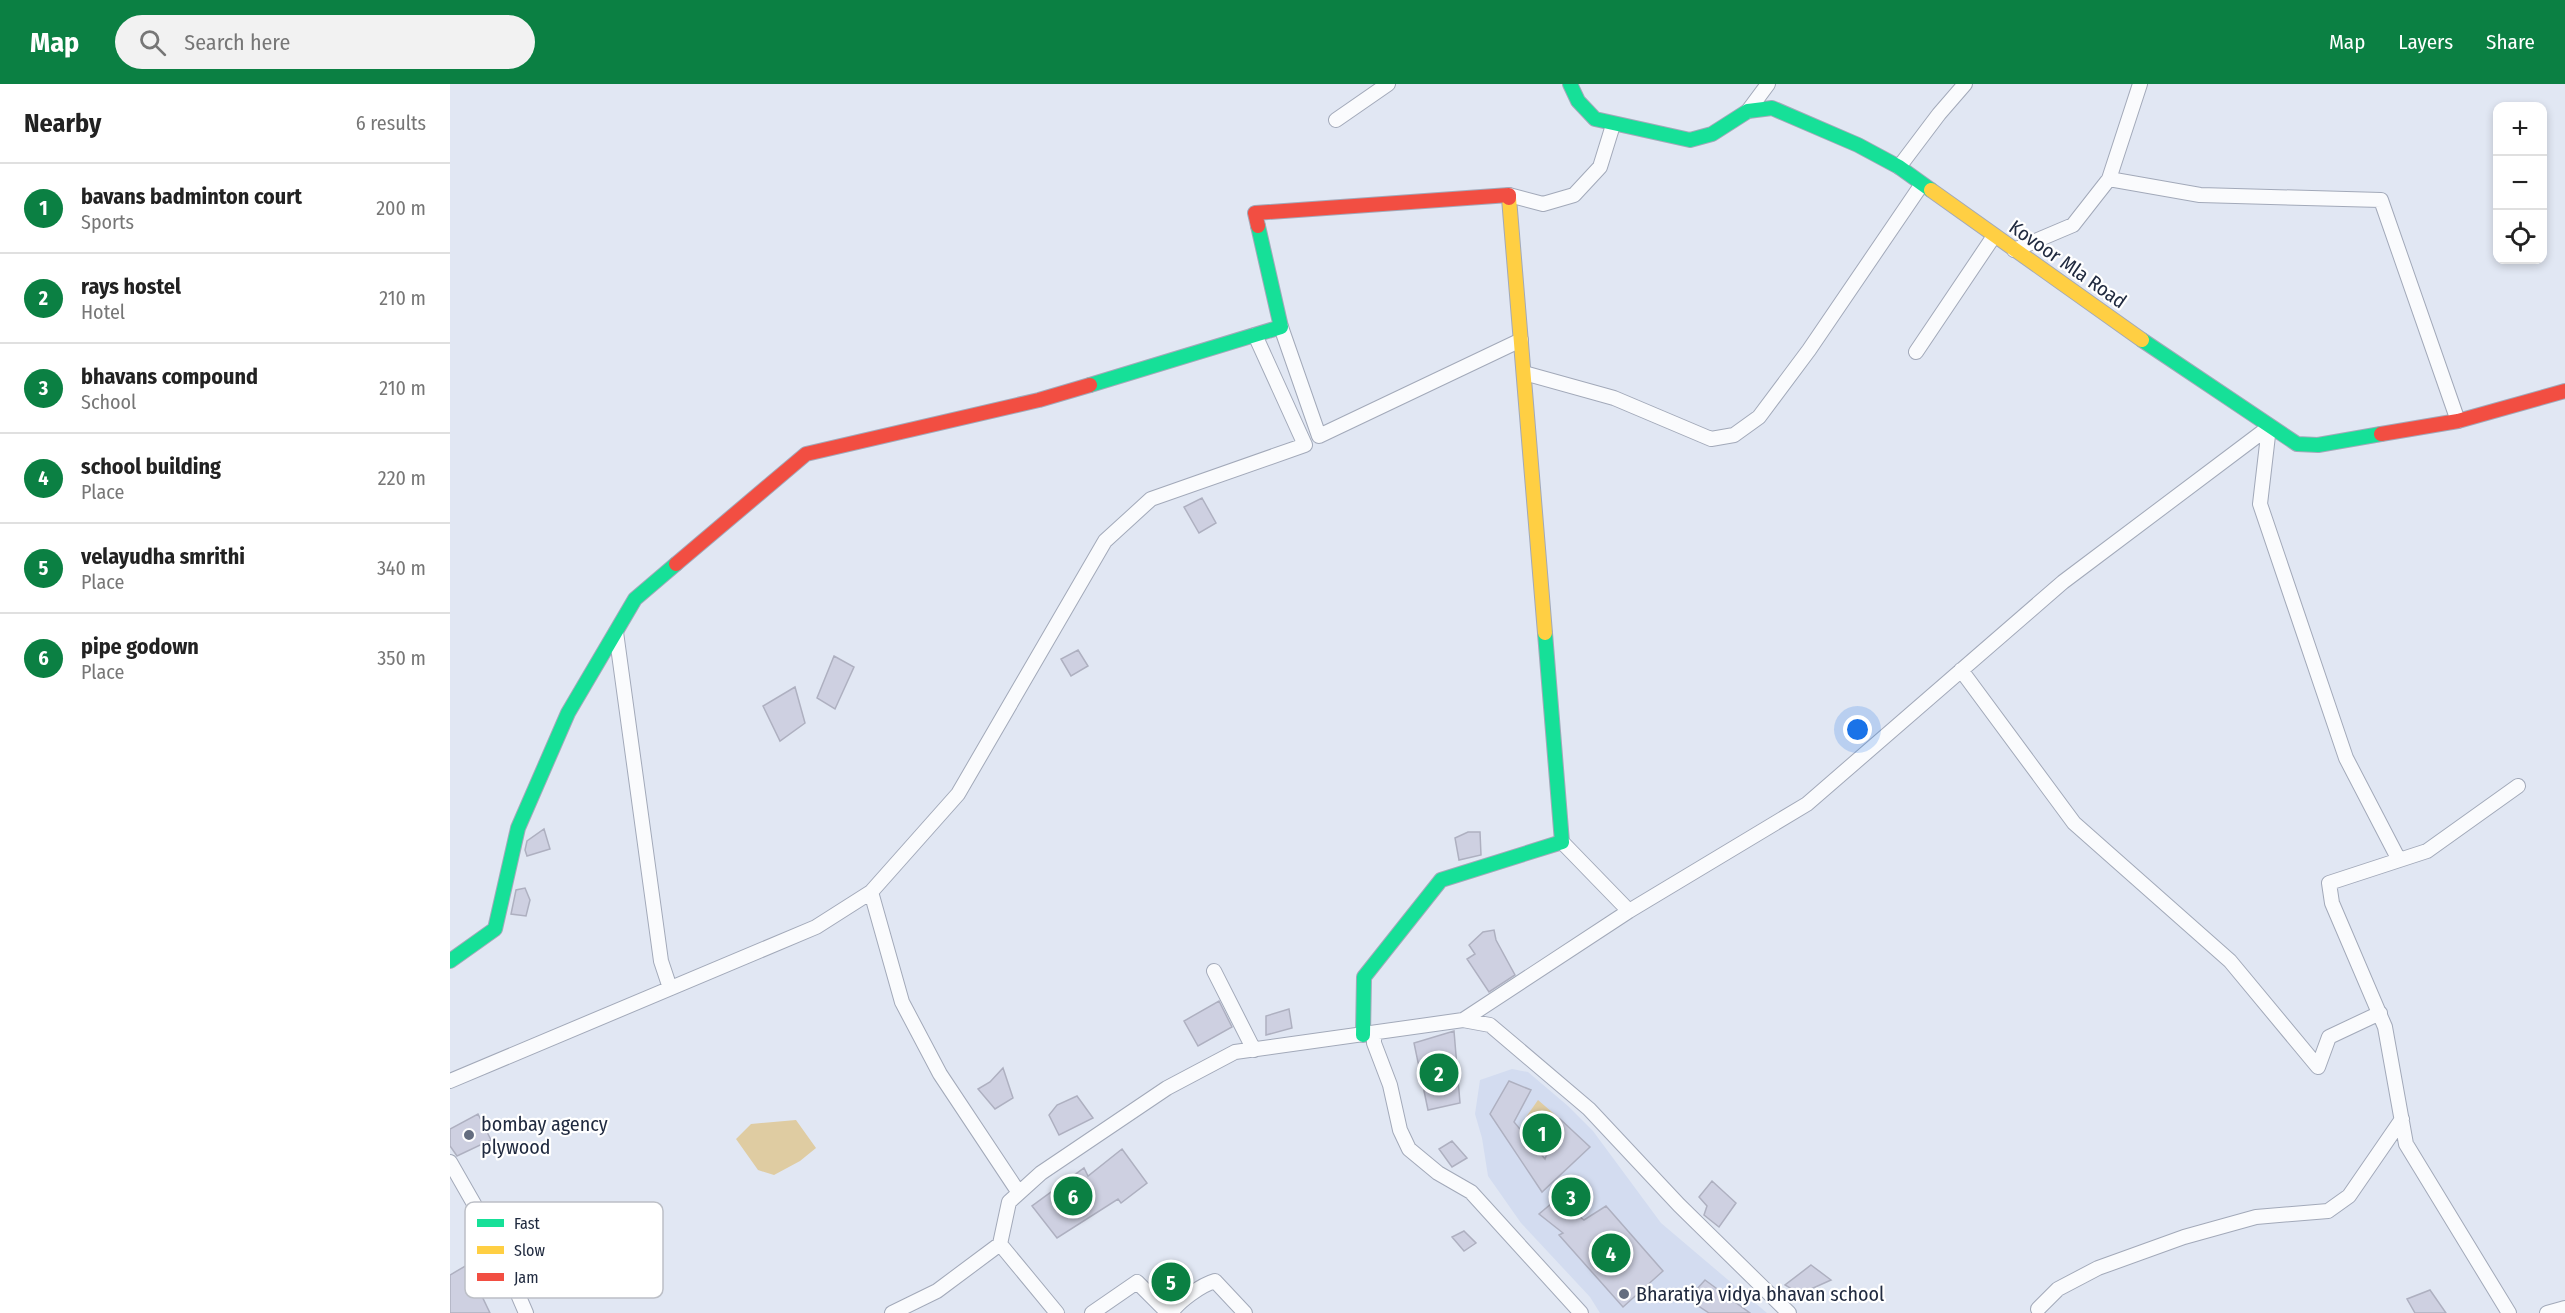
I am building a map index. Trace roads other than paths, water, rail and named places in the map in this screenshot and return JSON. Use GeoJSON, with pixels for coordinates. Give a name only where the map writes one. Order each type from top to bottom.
{"type":"FeatureCollection","features":[{"type":"Feature","properties":{"kind":"street"},"geometry":{"type":"LineString","coordinates":[[1336,120],[1388,84]]}},
{"type":"Feature","properties":{"kind":"street"},"geometry":{"type":"LineString","coordinates":[[1570,84],[1578,101],[1595,119],[1613,125],[1690,140],[1712,134],[1748,111],[1768,84]]}},
{"type":"Feature","properties":{"kind":"street"},"geometry":{"type":"LineString","coordinates":[[1899,167],[1965,84]]}},
{"type":"Feature","properties":{"kind":"street"},"geometry":{"type":"LineString","coordinates":[[2014,250],[2073,225],[2109,179],[2140,84]]}},
{"type":"Feature","properties":{"kind":"street","name":"Kovoor Mla Road"},"geometry":{"type":"LineString","coordinates":[[1748,111],[1772,108],[1858,145],[1899,167],[2014,250],[2270,428],[2297,444],[2318,445],[2458,421],[2565,391]]}},
{"type":"Feature","properties":{"kind":"street"},"geometry":{"type":"LineString","coordinates":[[1521,340],[1319,436],[1281,327],[1255,213],[1509,195],[1542,204],[1574,195],[1600,167],[1613,125]]}},
{"type":"Feature","properties":{"kind":"street"},"geometry":{"type":"LineString","coordinates":[[2109,179],[2200,195],[2381,200],[2458,421]]}},
{"type":"Feature","properties":{"kind":"street"},"geometry":{"type":"LineString","coordinates":[[1524,373],[1614,398],[1711,439],[1734,435],[1759,417],[1809,350],[1922,184]]}},
{"type":"Feature","properties":{"kind":"street"},"geometry":{"type":"LineString","coordinates":[[1509,195],[1562,842],[1629,911]]}},
{"type":"Feature","properties":{"kind":"street"},"geometry":{"type":"LineString","coordinates":[[1916,352],[1994,236]]}},
{"type":"Feature","properties":{"kind":"street"},"geometry":{"type":"LineString","coordinates":[[450,961],[495,929],[518,828],[568,713],[635,599],[806,454],[1039,400],[1281,327]]}},
{"type":"Feature","properties":{"kind":"street"},"geometry":{"type":"LineString","coordinates":[[450,1080],[816,927],[871,892],[958,794],[1105,541],[1151,499],[1305,445],[1255,335]]}},
{"type":"Feature","properties":{"kind":"street"},"geometry":{"type":"LineString","coordinates":[[1463,1020],[1629,911],[1808,804],[2063,582],[2270,428]]}},
{"type":"Feature","properties":{"kind":"street"},"geometry":{"type":"LineString","coordinates":[[2270,428],[2260,504],[2346,758],[2399,860]]}},
{"type":"Feature","properties":{"kind":"street"},"geometry":{"type":"LineString","coordinates":[[616,632],[661,961],[670,988]]}},
{"type":"Feature","properties":{"kind":"street"},"geometry":{"type":"LineString","coordinates":[[1961,670],[2074,823],[2230,961],[2318,1067],[2329,1037],[2380,1013]]}},
{"type":"Feature","properties":{"kind":"street"},"geometry":{"type":"LineString","coordinates":[[2509,1313],[2406,1144],[2385,1027],[2332,903],[2329,883],[2427,851],[2518,786]]}},
{"type":"Feature","properties":{"kind":"street"},"geometry":{"type":"LineString","coordinates":[[1562,842],[1441,880],[1364,977],[1369,1034],[1390,1085],[1400,1130],[1409,1149],[1438,1173],[1471,1192],[1581,1313]]}},
{"type":"Feature","properties":{"kind":"street"},"geometry":{"type":"LineString","coordinates":[[871,892],[902,1002],[940,1074],[1019,1193]]}},
{"type":"Feature","properties":{"kind":"street"},"geometry":{"type":"LineString","coordinates":[[1214,971],[1254,1050]]}},
{"type":"Feature","properties":{"kind":"street"},"geometry":{"type":"LineString","coordinates":[[892,1313],[937,1291],[1000,1244],[1009,1202],[1041,1173],[1167,1088],[1235,1052],[1463,1020],[1490,1025],[1589,1109],[1679,1205],[1789,1313]]}},
{"type":"Feature","properties":{"kind":"street"},"geometry":{"type":"LineString","coordinates":[[2038,1309],[2058,1289],[2098,1268],[2184,1237],[2256,1217],[2328,1211],[2349,1196],[2402,1119]]}},
{"type":"Feature","properties":{"kind":"street"},"geometry":{"type":"LineString","coordinates":[[450,1162],[473,1202]]}},
{"type":"Feature","properties":{"kind":"street"},"geometry":{"type":"LineString","coordinates":[[1000,1244],[1057,1313]]}},
{"type":"Feature","properties":{"kind":"street"},"geometry":{"type":"LineString","coordinates":[[1092,1313],[1137,1282],[1170,1313],[1177,1304],[1194,1294],[1202,1284],[1215,1281],[1245,1313]]}},
{"type":"Feature","properties":{"kind":"street"},"geometry":{"type":"LineString","coordinates":[[520,1298],[526,1313]]}},
{"type":"Feature","properties":{"kind":"street"},"geometry":{"type":"LineString","coordinates":[[2547,1313],[2565,1308]]}},
{"type":"Feature","properties":{"kind":"place","name":"rays hostel"},"geometry":{"type":"Point","coordinates":[1439,1073]}},
{"type":"Feature","properties":{"kind":"place","name":"bavans badminton court"},"geometry":{"type":"Point","coordinates":[1542,1133]}},
{"type":"Feature","properties":{"kind":"place","name":"bombay agency plywood"},"geometry":{"type":"Point","coordinates":[469,1135]}},
{"type":"Feature","properties":{"kind":"place","name":"pipe godown"},"geometry":{"type":"Point","coordinates":[1073,1196]}},
{"type":"Feature","properties":{"kind":"place","name":"bhavans compound"},"geometry":{"type":"Point","coordinates":[1571,1197]}},
{"type":"Feature","properties":{"kind":"place","name":"school building"},"geometry":{"type":"Point","coordinates":[1611,1253]}},
{"type":"Feature","properties":{"kind":"place","name":"velayudha smrithi"},"geometry":{"type":"Point","coordinates":[1171,1282]}},
{"type":"Feature","properties":{"kind":"place","name":"Bharatiya vidya bhavan school"},"geometry":{"type":"Point","coordinates":[1624,1294]}}]}
